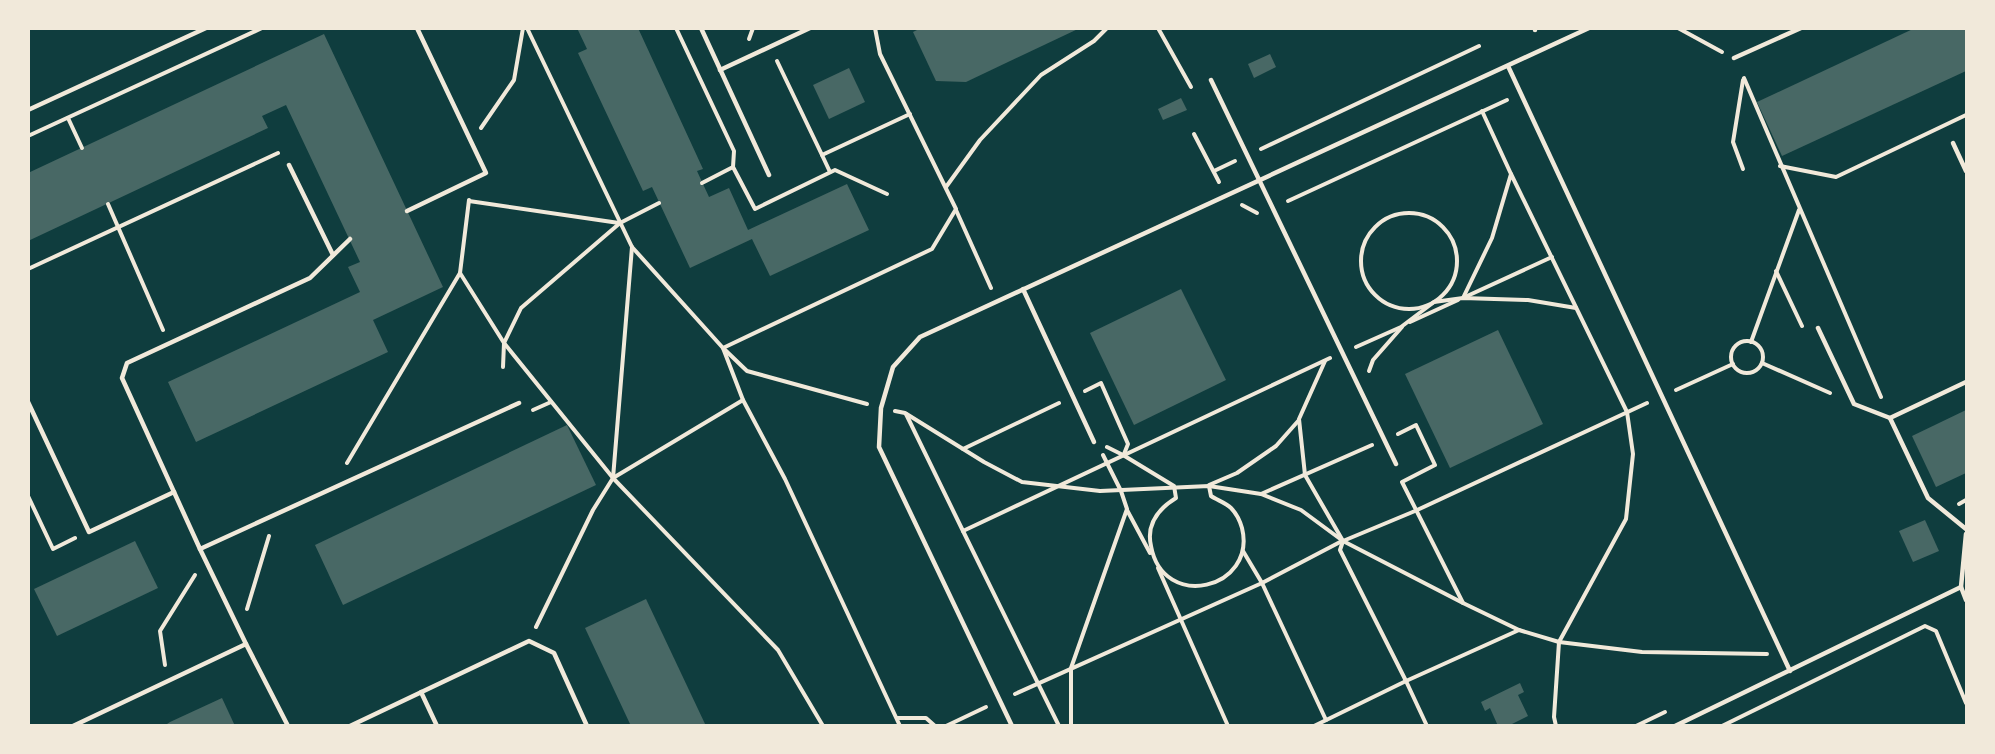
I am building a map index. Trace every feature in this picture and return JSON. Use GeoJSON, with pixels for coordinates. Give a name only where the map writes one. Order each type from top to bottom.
{"type":"FeatureCollection","features":[{"type":"Feature","properties":{"kind":"lane"},"geometry":{"type":"LineString","coordinates":[[28,110],[206,28]]}},
{"type":"Feature","properties":{"kind":"lane"},"geometry":{"type":"LineString","coordinates":[[407,211],[486,173],[417,28]]}},
{"type":"Feature","properties":{"kind":"lane"},"geometry":{"type":"LineString","coordinates":[[701,28],[769,175]]}},
{"type":"Feature","properties":{"kind":"lane"},"geometry":{"type":"LineString","coordinates":[[720,70],[810,28]]}},
{"type":"Feature","properties":{"kind":"lane"},"geometry":{"type":"LineString","coordinates":[[1012,726],[879,447],[880,408],[893,367],[920,337],[1589,28]]}},
{"type":"Feature","properties":{"kind":"lane"},"geometry":{"type":"LineString","coordinates":[[1734,58],[1801,28]]}},
{"type":"Feature","properties":{"kind":"lane"},"geometry":{"type":"LineString","coordinates":[[1508,66],[1790,671]]}},
{"type":"Feature","properties":{"kind":"lane"},"geometry":{"type":"LineString","coordinates":[[1211,80],[1396,464]]}},
{"type":"Feature","properties":{"kind":"lane"},"geometry":{"type":"LineString","coordinates":[[1953,143],[1966,171]]}},
{"type":"Feature","properties":{"kind":"lane"},"geometry":{"type":"LineString","coordinates":[[289,165],[333,255]]}},
{"type":"Feature","properties":{"kind":"lane"},"geometry":{"type":"LineString","coordinates":[[288,726],[200,549],[122,378],[127,363],[310,278],[350,239]]}},
{"type":"Feature","properties":{"kind":"lane"},"geometry":{"type":"LineString","coordinates":[[1023,289],[1095,442]]}},
{"type":"Feature","properties":{"kind":"lane"},"geometry":{"type":"LineString","coordinates":[[1818,328],[1854,404],[1890,418],[1928,498],[1966,529]]}},
{"type":"Feature","properties":{"kind":"lane"},"geometry":{"type":"LineString","coordinates":[[1890,418],[1966,382]]}},
{"type":"Feature","properties":{"kind":"lane"},"geometry":{"type":"LineString","coordinates":[[28,402],[89,532],[174,492]]}},
{"type":"Feature","properties":{"kind":"lane"},"geometry":{"type":"LineString","coordinates":[[200,549],[519,403]]}},
{"type":"Feature","properties":{"kind":"lane"},"geometry":{"type":"LineString","coordinates":[[1966,534],[1961,587],[1966,600]]}},
{"type":"Feature","properties":{"kind":"lane"},"geometry":{"type":"LineString","coordinates":[[1674,726],[1961,587]]}},
{"type":"Feature","properties":{"kind":"lane"},"geometry":{"type":"LineString","coordinates":[[350,726],[529,641],[554,653],[587,726]]}},
{"type":"Feature","properties":{"kind":"lane"},"geometry":{"type":"LineString","coordinates":[[73,726],[246,644]]}},
{"type":"Feature","properties":{"kind":"lane"},"geometry":{"type":"LineString","coordinates":[[421,692],[437,726]]}},
{"type":"Feature","properties":{"kind":"path"},"geometry":{"type":"LineString","coordinates":[[28,136],[262,28]]}},
{"type":"Feature","properties":{"kind":"path"},"geometry":{"type":"LineString","coordinates":[[472,142],[514,80],[525,28]]}},
{"type":"Feature","properties":{"kind":"path"},"geometry":{"type":"LineString","coordinates":[[525,28],[632,247],[723,348],[743,400],[785,479],[900,726]]}},
{"type":"Feature","properties":{"kind":"path"},"geometry":{"type":"LineString","coordinates":[[676,28],[734,151],[733,167],[756,209],[835,170],[887,194]]}},
{"type":"Feature","properties":{"kind":"path"},"geometry":{"type":"LineString","coordinates":[[875,28],[880,54],[998,301]]}},
{"type":"Feature","properties":{"kind":"path"},"geometry":{"type":"LineString","coordinates":[[946,188],[980,140],[1041,75],[1094,41],[1107,28]]}},
{"type":"Feature","properties":{"kind":"path"},"geometry":{"type":"LineString","coordinates":[[1158,28],[1191,87]]}},
{"type":"Feature","properties":{"kind":"path"},"geometry":{"type":"LineString","coordinates":[[1678,28],[1734,58],[1890,418]]}},
{"type":"Feature","properties":{"kind":"path"},"geometry":{"type":"LineString","coordinates":[[1214,171],[1479,46]]}},
{"type":"Feature","properties":{"kind":"path"},"geometry":{"type":"LineString","coordinates":[[770,47],[830,172]]}},
{"type":"Feature","properties":{"kind":"path"},"geometry":{"type":"LineString","coordinates":[[1743,169],[1733,142],[1744,78]]}},
{"type":"Feature","properties":{"kind":"path"},"geometry":{"type":"LineString","coordinates":[[1273,208],[1521,93]]}},
{"type":"Feature","properties":{"kind":"path"},"geometry":{"type":"LineString","coordinates":[[1482,111],[1627,412],[1634,454],[1626,519],[1559,642],[1554,717],[1556,726]]}},
{"type":"Feature","properties":{"kind":"path"},"geometry":{"type":"LineString","coordinates":[[822,155],[910,114]]}},
{"type":"Feature","properties":{"kind":"path"},"geometry":{"type":"LineString","coordinates":[[1780,166],[1836,177],[1966,115]]}},
{"type":"Feature","properties":{"kind":"path"},"geometry":{"type":"LineString","coordinates":[[68,118],[82,148]]}},
{"type":"Feature","properties":{"kind":"path"},"geometry":{"type":"LineString","coordinates":[[1194,134],[1226,196],[1258,213]]}},
{"type":"Feature","properties":{"kind":"path"},"geometry":{"type":"LineString","coordinates":[[28,269],[283,151],[289,165]]}},
{"type":"Feature","properties":{"kind":"path"},"geometry":{"type":"LineString","coordinates":[[702,183],[733,167]]}},
{"type":"Feature","properties":{"kind":"path"},"geometry":{"type":"LineString","coordinates":[[1463,298],[1492,238],[1511,174]]}},
{"type":"Feature","properties":{"kind":"path"},"geometry":{"type":"LineString","coordinates":[[332,489],[460,273],[474,178]]}},
{"type":"Feature","properties":{"kind":"path"},"geometry":{"type":"LineString","coordinates":[[469,201],[620,223]]}},
{"type":"Feature","properties":{"kind":"path"},"geometry":{"type":"LineString","coordinates":[[502,367],[504,343],[521,308],[620,223],[659,203]]}},
{"type":"Feature","properties":{"kind":"path"},"geometry":{"type":"LineString","coordinates":[[108,204],[169,344]]}},
{"type":"Feature","properties":{"kind":"path"},"geometry":{"type":"LineString","coordinates":[[723,348],[932,249],[956,209]]}},
{"type":"Feature","properties":{"kind":"path"},"geometry":{"type":"LineString","coordinates":[[1751,342],[1799,209]]}},
{"type":"Feature","properties":{"kind":"path"},"geometry":{"type":"LineString","coordinates":[[1360,393],[1373,360],[1403,325],[1434,302],[1446,292],[1454,279],[1457,264],[1456,248],[1449,234],[1438,222],[1424,215],[1408,213],[1393,216],[1379,224],[1368,236],[1362,250],[1362,266],[1366,282],[1375,294],[1388,304],[1403,308],[1419,308],[1434,302],[1463,298],[1528,300],[1576,308]]}},
{"type":"Feature","properties":{"kind":"path"},"geometry":{"type":"LineString","coordinates":[[613,478],[632,247]]}},
{"type":"Feature","properties":{"kind":"path"},"geometry":{"type":"LineString","coordinates":[[1341,353],[1552,257]]}},
{"type":"Feature","properties":{"kind":"path"},"geometry":{"type":"LineString","coordinates":[[1776,270],[1802,326]]}},
{"type":"Feature","properties":{"kind":"path"},"geometry":{"type":"LineString","coordinates":[[460,273],[504,343],[613,478],[778,650],[823,726]]}},
{"type":"Feature","properties":{"kind":"path"},"geometry":{"type":"LineString","coordinates":[[1751,342],[1760,348],[1762,363],[1750,373],[1740,372],[1731,359],[1733,349],[1741,343],[1751,342]]}},
{"type":"Feature","properties":{"kind":"path"},"geometry":{"type":"LineString","coordinates":[[1209,486],[1237,473],[1276,447],[1299,419],[1326,360],[1326,353]]}},
{"type":"Feature","properties":{"kind":"path"},"geometry":{"type":"LineString","coordinates":[[1762,363],[1854,404]]}},
{"type":"Feature","properties":{"kind":"path"},"geometry":{"type":"LineString","coordinates":[[1071,668],[1262,583],[1343,541],[1415,511],[1733,364]]}},
{"type":"Feature","properties":{"kind":"path"},"geometry":{"type":"LineString","coordinates":[[962,449],[1101,383],[1128,444],[1123,455]]}},
{"type":"Feature","properties":{"kind":"path"},"geometry":{"type":"LineString","coordinates":[[529,641],[593,510],[613,478],[743,400]]}},
{"type":"Feature","properties":{"kind":"path"},"geometry":{"type":"LineString","coordinates":[[531,412],[551,402]]}},
{"type":"Feature","properties":{"kind":"path"},"geometry":{"type":"LineString","coordinates":[[1299,419],[1305,475],[1343,541],[1340,550],[1407,681],[1427,726]]}},
{"type":"Feature","properties":{"kind":"path"},"geometry":{"type":"LineString","coordinates":[[1095,442],[1123,455],[1174,486],[1176,498],[1162,507],[1153,520],[1149,536],[1153,558],[1165,576],[1190,587],[1217,582],[1237,563],[1242,550],[1243,535],[1240,521],[1232,508],[1211,496],[1209,486]]}},
{"type":"Feature","properties":{"kind":"path"},"geometry":{"type":"LineString","coordinates":[[1095,442],[1109,463],[1127,509],[1153,558],[1228,726]]}},
{"type":"Feature","properties":{"kind":"path"},"geometry":{"type":"LineString","coordinates":[[1261,494],[1305,475]]}},
{"type":"Feature","properties":{"kind":"path"},"geometry":{"type":"LineString","coordinates":[[1402,482],[1463,603]]}},
{"type":"Feature","properties":{"kind":"path"},"geometry":{"type":"LineString","coordinates":[[1058,486],[1100,491],[1209,486],[1261,494],[1301,510],[1343,541],[1519,630],[1559,642],[1642,652],[1733,652],[1782,655]]}},
{"type":"Feature","properties":{"kind":"path"},"geometry":{"type":"LineString","coordinates":[[28,496],[53,549],[89,532]]}},
{"type":"Feature","properties":{"kind":"path"},"geometry":{"type":"LineString","coordinates":[[1954,507],[1966,500]]}},
{"type":"Feature","properties":{"kind":"path"},"geometry":{"type":"LineString","coordinates":[[1071,726],[1071,668],[1127,509]]}},
{"type":"Feature","properties":{"kind":"path"},"geometry":{"type":"LineString","coordinates":[[246,644],[247,605],[268,536],[279,531]]}},
{"type":"Feature","properties":{"kind":"path"},"geometry":{"type":"LineString","coordinates":[[963,531],[1059,726]]}},
{"type":"Feature","properties":{"kind":"path"},"geometry":{"type":"LineString","coordinates":[[1242,550],[1262,583],[1326,720]]}},
{"type":"Feature","properties":{"kind":"path"},"geometry":{"type":"LineString","coordinates":[[168,681],[160,630],[205,558]]}},
{"type":"Feature","properties":{"kind":"path"},"geometry":{"type":"LineString","coordinates":[[1722,726],[1925,626],[1936,631],[1966,703]]}},
{"type":"Feature","properties":{"kind":"path"},"geometry":{"type":"LineString","coordinates":[[1314,726],[1519,630]]}},
{"type":"Feature","properties":{"kind":"path"},"geometry":{"type":"LineString","coordinates":[[897,718],[926,718],[935,726]]}},
{"type":"Feature","properties":{"kind":"building"},"geometry":{"type":"Polygon","coordinates":[[[577,28],[638,28],[703,169],[697,171],[709,197],[729,188],[748,230],[847,184],[869,230],[770,276],[752,239],[690,268],[652,187],[643,191],[578,53],[587,49],[577,28]]]}},
{"type":"Feature","properties":{"kind":"building"},"geometry":{"type":"Polygon","coordinates":[[[921,28],[1080,28],[966,82],[936,81],[913,32],[921,28]]]}},
{"type":"Feature","properties":{"kind":"building"},"geometry":{"type":"Polygon","coordinates":[[[1915,28],[1966,28],[1966,71],[1782,156],[1757,102],[1915,28]]]}},
{"type":"Feature","properties":{"kind":"building"},"geometry":{"type":"Polygon","coordinates":[[[324,34],[443,287],[373,320],[388,352],[196,442],[168,382],[360,292],[348,267],[360,262],[286,105],[262,116],[268,128],[28,241],[28,173],[324,34]]]}},
{"type":"Feature","properties":{"kind":"building"},"geometry":{"type":"Polygon","coordinates":[[[1270,54],[1276,67],[1254,78],[1248,64],[1270,54]]]}},
{"type":"Feature","properties":{"kind":"building"},"geometry":{"type":"Polygon","coordinates":[[[849,68],[865,102],[829,119],[813,85],[849,68]]]}},
{"type":"Feature","properties":{"kind":"building"},"geometry":{"type":"Polygon","coordinates":[[[1181,98],[1187,110],[1163,120],[1158,109],[1181,98]]]}},
{"type":"Feature","properties":{"kind":"building"},"geometry":{"type":"Polygon","coordinates":[[[1181,289],[1226,380],[1134,425],[1090,333],[1181,289]]]}},
{"type":"Feature","properties":{"kind":"building"},"geometry":{"type":"Polygon","coordinates":[[[1498,330],[1543,424],[1450,468],[1405,374],[1498,330]]]}},
{"type":"Feature","properties":{"kind":"building"},"geometry":{"type":"Polygon","coordinates":[[[1966,410],[1966,473],[1936,487],[1912,436],[1966,410]]]}},
{"type":"Feature","properties":{"kind":"building"},"geometry":{"type":"Polygon","coordinates":[[[567,425],[596,485],[343,605],[315,545],[567,425]]]}},
{"type":"Feature","properties":{"kind":"building"},"geometry":{"type":"Polygon","coordinates":[[[1925,520],[1939,551],[1913,562],[1899,531],[1925,520]]]}},
{"type":"Feature","properties":{"kind":"building"},"geometry":{"type":"Polygon","coordinates":[[[135,541],[158,588],[57,636],[34,589],[135,541]]]}},
{"type":"Feature","properties":{"kind":"building"},"geometry":{"type":"Polygon","coordinates":[[[646,599],[706,726],[631,726],[585,628],[646,599]]]}},
{"type":"Feature","properties":{"kind":"building"},"geometry":{"type":"Polygon","coordinates":[[[1520,683],[1524,692],[1518,695],[1528,716],[1508,726],[1498,726],[1490,708],[1485,711],[1481,702],[1520,683]]]}},
{"type":"Feature","properties":{"kind":"building"},"geometry":{"type":"Polygon","coordinates":[[[222,698],[235,726],[164,726],[170,722],[222,698]]]}}]}
